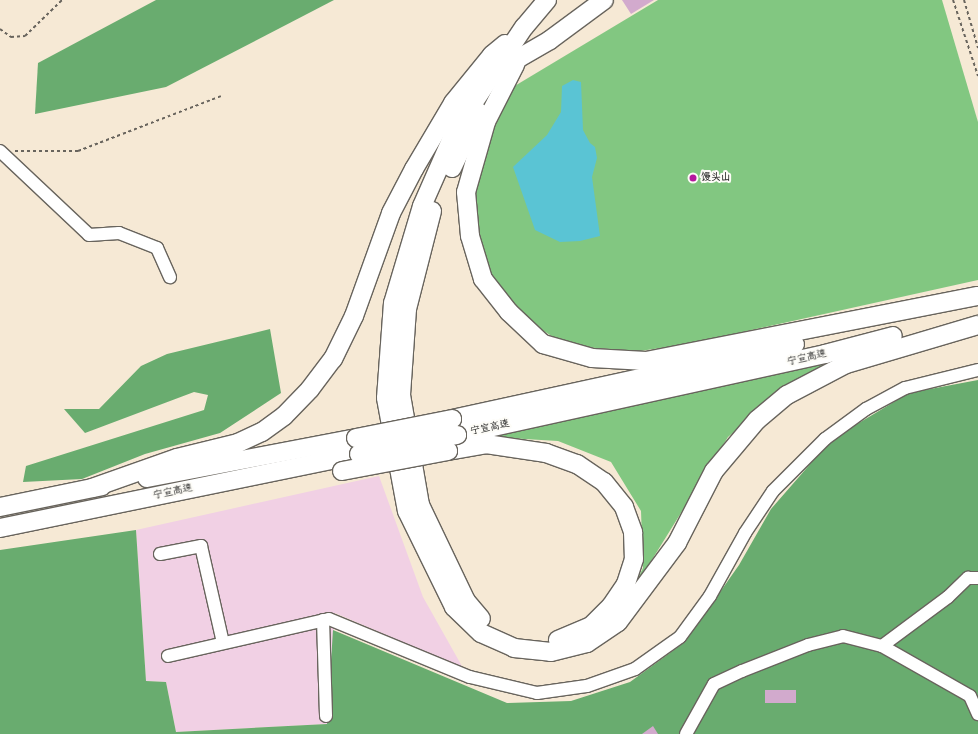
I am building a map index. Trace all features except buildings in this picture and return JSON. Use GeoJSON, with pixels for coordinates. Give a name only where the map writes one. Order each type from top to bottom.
{"type":"FeatureCollection","features":[{"type":"Feature","properties":{"kind":"highway"},"geometry":{"type":"LineString","coordinates":[[547,0],[524,28],[456,129],[422,206],[393,303],[386,398],[407,512],[454,607],[481,633],[514,648],[529,650],[551,652],[587,643],[618,622],[677,543],[714,471],[757,420],[787,395],[846,364],[978,325]]}},
{"type":"Feature","properties":{"kind":"highway"},"geometry":{"type":"LineString","coordinates":[[153,496],[342,471],[448,451],[486,444],[546,453],[577,464],[604,482],[624,507],[633,532],[634,559],[626,584],[611,606],[591,626],[566,639],[537,643],[510,637],[491,626],[466,601],[420,505],[401,395],[407,309],[433,207],[490,91],[519,58],[550,40],[604,0]]}},
{"type":"Feature","properties":{"kind":"highway"},"geometry":{"type":"LineString","coordinates":[[92,488],[177,458],[238,443],[262,432],[284,416],[310,389],[333,359],[354,316],[391,213],[453,103],[492,55],[524,28]]}},
{"type":"Feature","properties":{"kind":"highway"},"geometry":{"type":"LineString","coordinates":[[519,58],[486,122],[466,192],[470,236],[483,279],[509,312],[543,344],[592,358],[646,361],[978,296]]}},
{"type":"Feature","properties":{"kind":"highway","name":"宁宣高速"},"geometry":{"type":"LineString","coordinates":[[455,427],[779,348],[978,296]]}},
{"type":"Feature","properties":{"kind":"highway","name":"宁宣高速"},"geometry":{"type":"LineString","coordinates":[[0,507],[92,488],[358,446],[455,427],[825,354],[978,315]]}},
{"type":"Feature","properties":{"kind":"highway","name":"宁宣高速"},"geometry":{"type":"LineString","coordinates":[[0,528],[153,496],[358,446]]}},
{"type":"Feature","properties":{"kind":"street"},"geometry":{"type":"LineString","coordinates":[[4,151],[89,234],[119,233],[157,248],[170,277]]}},
{"type":"Feature","properties":{"kind":"street"},"geometry":{"type":"LineString","coordinates":[[168,656],[329,619],[470,677],[537,694],[587,686],[635,669],[680,637],[710,596],[745,533],[773,491],[825,439],[866,410],[905,388],[978,370]]}},
{"type":"Feature","properties":{"kind":"street"},"geometry":{"type":"LineString","coordinates":[[160,554],[200,546],[223,643]]}},
{"type":"Feature","properties":{"kind":"street"},"geometry":{"type":"LineString","coordinates":[[882,646],[948,597],[968,578],[978,578]]}},
{"type":"Feature","properties":{"kind":"street"},"geometry":{"type":"LineString","coordinates":[[323,620],[326,716]]}},
{"type":"Feature","properties":{"kind":"street"},"geometry":{"type":"LineString","coordinates":[[686,734],[714,684],[742,670],[808,645],[843,636],[882,646],[970,696],[978,714]]}},
{"type":"Feature","properties":{"kind":"path"},"geometry":{"type":"LineString","coordinates":[[0,29],[12,37],[25,36],[62,0]]}},
{"type":"Feature","properties":{"kind":"path"},"geometry":{"type":"LineString","coordinates":[[952,0],[978,76]]}},
{"type":"Feature","properties":{"kind":"path"},"geometry":{"type":"LineString","coordinates":[[964,0],[978,48]]}},
{"type":"Feature","properties":{"kind":"path"},"geometry":{"type":"LineString","coordinates":[[4,151],[78,151],[221,96]]}},
{"type":"Feature","properties":{"kind":"shaded area"},"geometry":{"type":"Polygon","coordinates":[[[379,476],[423,597],[463,668],[335,613],[327,724],[176,732],[166,682],[146,681],[136,530],[379,476]]]}},
{"type":"Feature","properties":{"kind":"green space"},"geometry":{"type":"Polygon","coordinates":[[[156,0],[334,0],[166,87],[35,114],[38,63],[156,0]]]}},
{"type":"Feature","properties":{"kind":"green space"},"geometry":{"type":"Polygon","coordinates":[[[658,0],[942,0],[978,122],[978,280],[688,344],[640,351],[567,346],[536,326],[511,304],[488,270],[476,234],[475,183],[488,137],[508,90],[658,0]]]}},
{"type":"Feature","properties":{"kind":"green space"},"geometry":{"type":"Polygon","coordinates":[[[270,329],[281,393],[220,433],[145,454],[82,479],[23,482],[26,466],[204,410],[208,395],[194,392],[85,433],[64,409],[99,409],[141,366],[167,354],[270,329]]]}},
{"type":"Feature","properties":{"kind":"green space"},"geometry":{"type":"Polygon","coordinates":[[[832,359],[776,395],[728,437],[627,600],[643,568],[641,511],[611,462],[558,441],[492,437],[832,359]]]}},
{"type":"Feature","properties":{"kind":"green space"},"geometry":{"type":"Polygon","coordinates":[[[978,380],[978,734],[0,734],[0,550],[136,530],[146,681],[166,682],[176,732],[327,724],[333,630],[507,703],[571,701],[630,682],[685,642],[739,565],[771,509],[832,439],[909,393],[978,380]]]}},
{"type":"Feature","properties":{"kind":"water"},"geometry":{"type":"Polygon","coordinates":[[[573,80],[581,82],[583,130],[590,143],[595,147],[597,158],[592,177],[600,236],[580,241],[560,242],[535,230],[513,167],[547,135],[561,112],[562,86],[573,80]]]}},
{"type":"Feature","properties":{"kind":"place","name":"馒头山"},"geometry":{"type":"Point","coordinates":[693,178]}}]}
